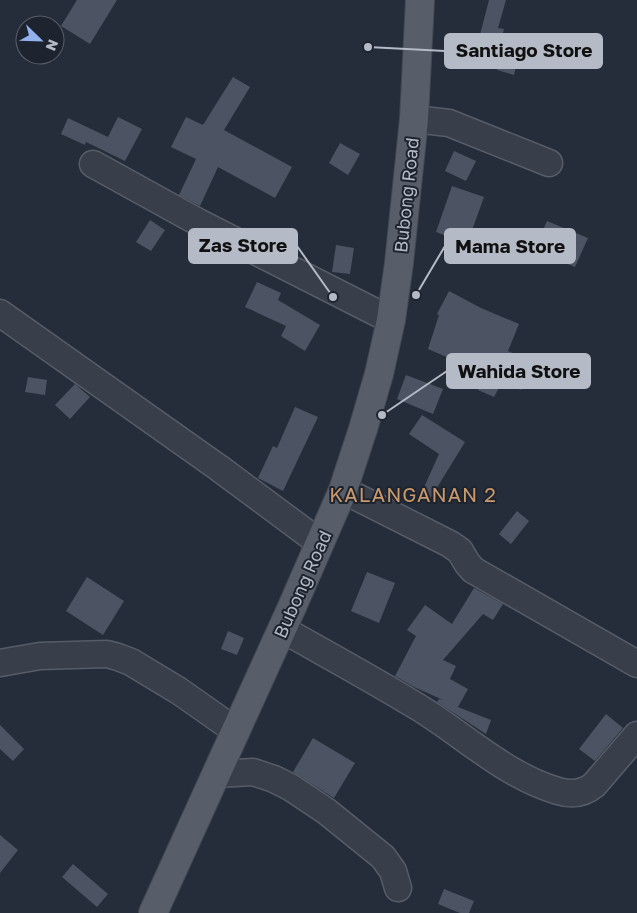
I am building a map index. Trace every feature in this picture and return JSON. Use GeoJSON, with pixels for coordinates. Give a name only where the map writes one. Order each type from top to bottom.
{"type":"FeatureCollection","features":[{"type":"Feature","properties":{"kind":"main road","name":"Bubong Road"},"geometry":{"type":"LineString","coordinates":[[153,913],[343,490],[376,383],[390,320],[399,264],[414,119],[420,0]]}},
{"type":"Feature","properties":{"kind":"street"},"geometry":{"type":"LineString","coordinates":[[414,119],[449,123],[549,163]]}},
{"type":"Feature","properties":{"kind":"street"},"geometry":{"type":"LineString","coordinates":[[93,164],[198,222],[390,320]]}},
{"type":"Feature","properties":{"kind":"street"},"geometry":{"type":"LineString","coordinates":[[0,313],[220,468],[320,543]]}},
{"type":"Feature","properties":{"kind":"street"},"geometry":{"type":"LineString","coordinates":[[343,490],[450,544],[460,550],[466,564],[473,570],[637,664]]}},
{"type":"Feature","properties":{"kind":"street"},"geometry":{"type":"LineString","coordinates":[[282,629],[419,708],[521,776],[560,792],[586,792],[637,735]]}},
{"type":"Feature","properties":{"kind":"street"},"geometry":{"type":"LineString","coordinates":[[0,663],[40,656],[107,654],[118,656],[179,690],[236,731]]}},
{"type":"Feature","properties":{"kind":"street"},"geometry":{"type":"LineString","coordinates":[[216,774],[253,772],[290,786],[326,811],[382,857],[393,872],[398,888]]}},
{"type":"Feature","properties":{"kind":"building"},"geometry":{"type":"Polygon","coordinates":[[[77,0],[117,0],[90,44],[65,28],[65,20],[77,0]]]}},
{"type":"Feature","properties":{"kind":"building"},"geometry":{"type":"Polygon","coordinates":[[[489,0],[506,0],[498,28],[504,29],[497,56],[476,50],[489,0]]]}},
{"type":"Feature","properties":{"kind":"building"},"geometry":{"type":"Polygon","coordinates":[[[503,45],[520,49],[514,75],[497,70],[503,45]]]}},
{"type":"Feature","properties":{"kind":"building"},"geometry":{"type":"Polygon","coordinates":[[[233,77],[250,87],[224,130],[292,167],[275,198],[218,167],[200,206],[179,195],[196,159],[171,147],[186,117],[203,125],[233,77]]]}},
{"type":"Feature","properties":{"kind":"building"},"geometry":{"type":"Polygon","coordinates":[[[118,117],[142,129],[125,161],[86,142],[85,145],[61,134],[68,118],[108,137],[118,117]]]}},
{"type":"Feature","properties":{"kind":"building"},"geometry":{"type":"Polygon","coordinates":[[[340,143],[360,154],[348,175],[329,163],[340,143]]]}},
{"type":"Feature","properties":{"kind":"building"},"geometry":{"type":"Polygon","coordinates":[[[454,151],[476,161],[466,181],[445,171],[454,151]]]}},
{"type":"Feature","properties":{"kind":"building"},"geometry":{"type":"Polygon","coordinates":[[[452,186],[484,197],[467,244],[436,232],[452,186]]]}},
{"type":"Feature","properties":{"kind":"building"},"geometry":{"type":"Polygon","coordinates":[[[150,220],[165,230],[151,251],[136,242],[150,220]]]}},
{"type":"Feature","properties":{"kind":"building"},"geometry":{"type":"Polygon","coordinates":[[[547,221],[588,238],[575,267],[534,250],[547,221]]]}},
{"type":"Feature","properties":{"kind":"building"},"geometry":{"type":"Polygon","coordinates":[[[336,245],[354,248],[350,274],[332,272],[336,245]]]}},
{"type":"Feature","properties":{"kind":"building"},"geometry":{"type":"Polygon","coordinates":[[[257,282],[281,293],[278,300],[320,325],[305,351],[281,336],[286,326],[245,307],[257,282]]]}},
{"type":"Feature","properties":{"kind":"building"},"geometry":{"type":"Polygon","coordinates":[[[449,291],[481,308],[519,324],[508,351],[533,362],[521,390],[502,382],[494,397],[478,390],[486,374],[428,349],[439,315],[437,314],[449,291]]]}},
{"type":"Feature","properties":{"kind":"building"},"geometry":{"type":"Polygon","coordinates":[[[406,375],[443,389],[433,414],[397,399],[406,375]]]}},
{"type":"Feature","properties":{"kind":"building"},"geometry":{"type":"Polygon","coordinates":[[[28,377],[47,380],[45,395],[25,392],[28,377]]]}},
{"type":"Feature","properties":{"kind":"building"},"geometry":{"type":"Polygon","coordinates":[[[75,384],[90,397],[70,419],[55,405],[75,384]]]}},
{"type":"Feature","properties":{"kind":"building"},"geometry":{"type":"Polygon","coordinates":[[[295,407],[318,417],[283,491],[258,478],[273,446],[277,448],[295,407]]]}},
{"type":"Feature","properties":{"kind":"building"},"geometry":{"type":"Polygon","coordinates":[[[422,415],[465,442],[430,499],[421,494],[439,454],[409,434],[422,415]]]}},
{"type":"Feature","properties":{"kind":"building"},"geometry":{"type":"Polygon","coordinates":[[[517,511],[529,521],[511,544],[499,534],[517,511]]]}},
{"type":"Feature","properties":{"kind":"building"},"geometry":{"type":"Polygon","coordinates":[[[367,572],[395,583],[379,623],[351,611],[367,572]]]}},
{"type":"Feature","properties":{"kind":"building"},"geometry":{"type":"Polygon","coordinates":[[[87,577],[124,601],[103,635],[66,611],[87,577]]]}},
{"type":"Feature","properties":{"kind":"building"},"geometry":{"type":"Polygon","coordinates":[[[474,588],[503,604],[493,620],[483,614],[443,660],[456,666],[450,679],[468,689],[458,707],[491,720],[486,734],[437,702],[439,699],[443,700],[395,676],[416,636],[407,630],[425,605],[452,624],[474,588]]]}},
{"type":"Feature","properties":{"kind":"building"},"geometry":{"type":"Polygon","coordinates":[[[228,631],[244,638],[237,655],[221,649],[228,631]]]}},
{"type":"Feature","properties":{"kind":"building"},"geometry":{"type":"Polygon","coordinates":[[[606,714],[623,728],[595,761],[579,749],[606,714]]]}},
{"type":"Feature","properties":{"kind":"building"},"geometry":{"type":"Polygon","coordinates":[[[0,725],[24,749],[13,761],[0,749],[0,725]]]}},
{"type":"Feature","properties":{"kind":"building"},"geometry":{"type":"Polygon","coordinates":[[[313,738],[355,763],[334,798],[293,772],[313,738]]]}},
{"type":"Feature","properties":{"kind":"building"},"geometry":{"type":"Polygon","coordinates":[[[0,835],[18,850],[0,873],[0,835]]]}},
{"type":"Feature","properties":{"kind":"building"},"geometry":{"type":"Polygon","coordinates":[[[73,864],[108,894],[97,907],[62,877],[73,864]]]}},
{"type":"Feature","properties":{"kind":"building"},"geometry":{"type":"Polygon","coordinates":[[[444,889],[474,901],[469,913],[460,913],[438,904],[444,889]]]}},
{"type":"Feature","properties":{"kind":"place","name":"Santiago Store"},"geometry":{"type":"Point","coordinates":[368,47]}},
{"type":"Feature","properties":{"kind":"place","name":"Mama Store"},"geometry":{"type":"Point","coordinates":[416,295]}},
{"type":"Feature","properties":{"kind":"place","name":"Zas Store"},"geometry":{"type":"Point","coordinates":[333,297]}},
{"type":"Feature","properties":{"kind":"place","name":"Wahida Store"},"geometry":{"type":"Point","coordinates":[382,415]}},
{"type":"Feature","properties":{"kind":"district","name":"KALANGANAN 2"},"geometry":{"type":"Point","coordinates":[413,494]}}]}
